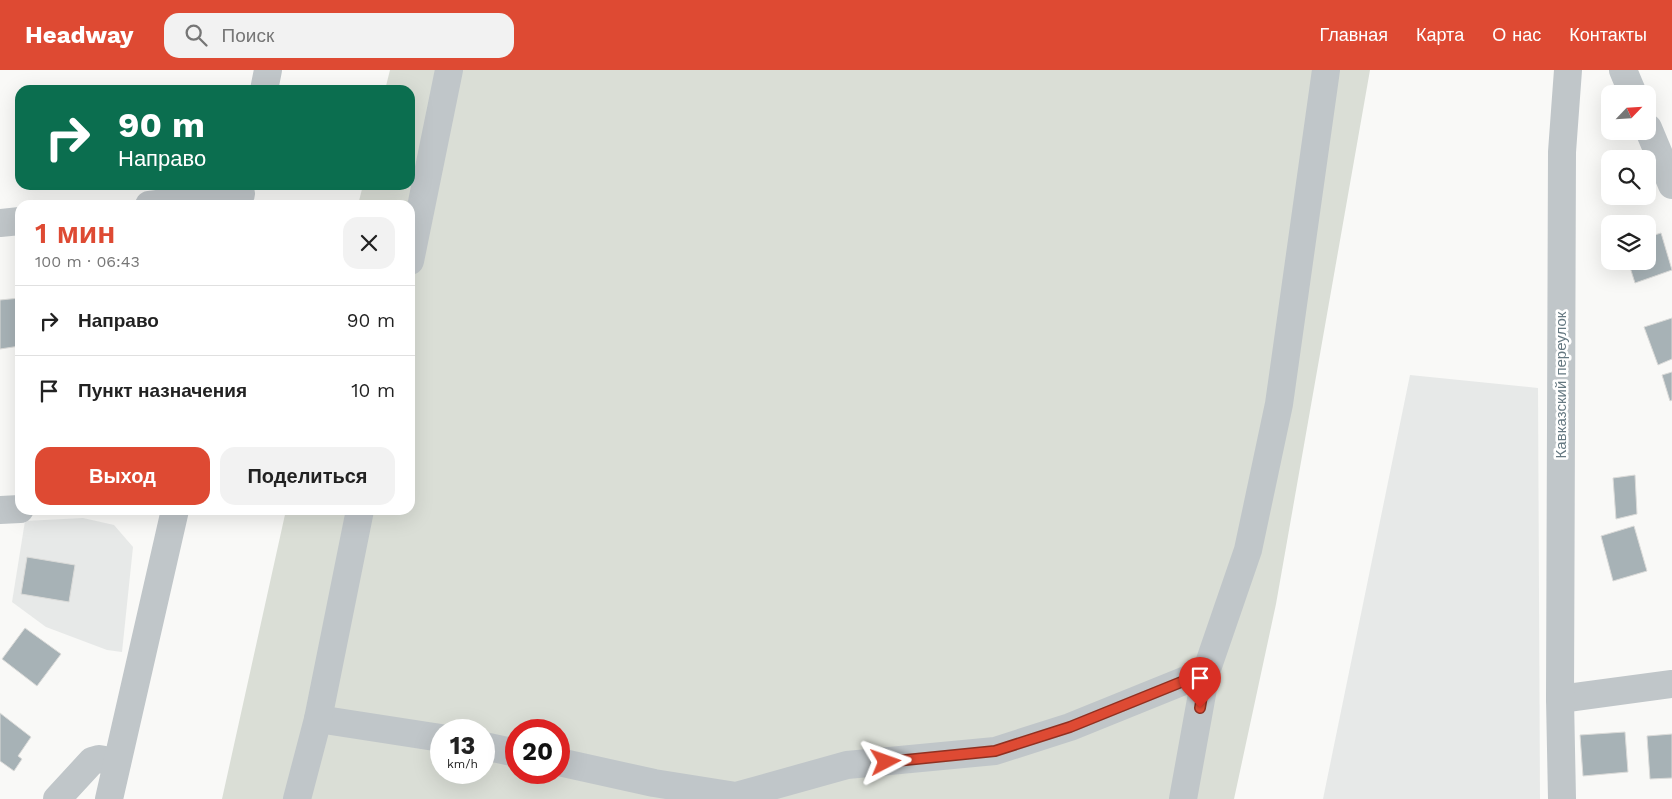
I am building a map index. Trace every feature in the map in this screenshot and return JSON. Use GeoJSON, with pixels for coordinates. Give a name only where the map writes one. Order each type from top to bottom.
{"type":"FeatureCollection","features":[{"type":"Feature","properties":{"kind":"street"},"geometry":{"type":"LineString","coordinates":[[265,85],[268,70]]}},
{"type":"Feature","properties":{"kind":"street"},"geometry":{"type":"LineString","coordinates":[[415,237],[449,70]]}},
{"type":"Feature","properties":{"kind":"street"},"geometry":{"type":"LineString","coordinates":[[1183,799],[1206,672],[1248,550],[1279,404],[1326,70]]}},
{"type":"Feature","properties":{"kind":"street","name":"Кавказский переулок"},"geometry":{"type":"LineString","coordinates":[[1562,799],[1560,699],[1562,152],[1568,70]]}},
{"type":"Feature","properties":{"kind":"street"},"geometry":{"type":"LineString","coordinates":[[1623,70],[1629,85]]}},
{"type":"Feature","properties":{"kind":"street"},"geometry":{"type":"LineString","coordinates":[[1653,140],[1672,185]]}},
{"type":"Feature","properties":{"kind":"street"},"geometry":{"type":"LineString","coordinates":[[195,200],[241,195]]}},
{"type":"Feature","properties":{"kind":"street"},"geometry":{"type":"LineString","coordinates":[[0,223],[15,222]]}},
{"type":"Feature","properties":{"kind":"street"},"geometry":{"type":"LineString","coordinates":[[0,510],[15,509]]}},
{"type":"Feature","properties":{"kind":"street"},"geometry":{"type":"LineString","coordinates":[[109,799],[174,515]]}},
{"type":"Feature","properties":{"kind":"street"},"geometry":{"type":"LineString","coordinates":[[297,799],[318,719],[359,515]]}},
{"type":"Feature","properties":{"kind":"street"},"geometry":{"type":"LineString","coordinates":[[570,764],[654,782],[736,796],[847,765],[995,751],[1070,727],[1206,672]]}},
{"type":"Feature","properties":{"kind":"street"},"geometry":{"type":"LineString","coordinates":[[1560,699],[1672,684]]}},
{"type":"Feature","properties":{"kind":"street"},"geometry":{"type":"LineString","coordinates":[[318,719],[430,736]]}},
{"type":"Feature","properties":{"kind":"street"},"geometry":{"type":"LineString","coordinates":[[57,799],[92,761],[99,759],[117,762]]}},
{"type":"Feature","properties":{"kind":"shaded area"},"geometry":{"type":"Polygon","coordinates":[[[390,70],[1370,70],[1276,604],[1234,799],[222,799],[285,515],[415,515],[415,200],[359,200],[362,190],[415,190],[415,85],[386,85],[390,70]]]}},
{"type":"Feature","properties":{"kind":"shaded area"},"geometry":{"type":"Polygon","coordinates":[[[1410,375],[1538,388],[1540,799],[1323,799],[1410,375]]]}},
{"type":"Feature","properties":{"kind":"shaded area"},"geometry":{"type":"Polygon","coordinates":[[[83,518],[114,525],[133,547],[122,652],[107,650],[46,627],[12,602],[25,521],[83,518]]]}},
{"type":"Feature","properties":{"kind":"building"},"geometry":{"type":"Polygon","coordinates":[[[1661,233],[1672,270],[1635,283],[1631,270],[1656,270],[1656,235],[1661,233]]]}},
{"type":"Feature","properties":{"kind":"building"},"geometry":{"type":"Polygon","coordinates":[[[15,298],[15,347],[0,349],[0,300],[15,298]]]}},
{"type":"Feature","properties":{"kind":"building"},"geometry":{"type":"Polygon","coordinates":[[[1672,318],[1672,359],[1658,365],[1644,327],[1672,318]]]}},
{"type":"Feature","properties":{"kind":"building"},"geometry":{"type":"Polygon","coordinates":[[[1672,372],[1672,400],[1670,401],[1662,375],[1672,372]]]}},
{"type":"Feature","properties":{"kind":"building"},"geometry":{"type":"Polygon","coordinates":[[[1635,475],[1637,514],[1616,519],[1613,478],[1635,475]]]}},
{"type":"Feature","properties":{"kind":"building"},"geometry":{"type":"Polygon","coordinates":[[[1634,526],[1647,571],[1613,581],[1601,536],[1634,526]]]}},
{"type":"Feature","properties":{"kind":"building"},"geometry":{"type":"Polygon","coordinates":[[[27,557],[75,565],[69,602],[21,594],[27,557]]]}},
{"type":"Feature","properties":{"kind":"building"},"geometry":{"type":"Polygon","coordinates":[[[25,628],[61,654],[37,686],[2,659],[25,628]]]}},
{"type":"Feature","properties":{"kind":"building"},"geometry":{"type":"Polygon","coordinates":[[[0,713],[31,737],[18,756],[22,759],[14,771],[0,761],[0,713]]]}},
{"type":"Feature","properties":{"kind":"building"},"geometry":{"type":"Polygon","coordinates":[[[1625,732],[1628,772],[1583,776],[1580,735],[1625,732]]]}},
{"type":"Feature","properties":{"kind":"building"},"geometry":{"type":"Polygon","coordinates":[[[1672,734],[1672,778],[1650,779],[1647,736],[1672,734]]]}},
{"type":"Feature","properties":{"kind":"route"},"geometry":{"type":"LineString","coordinates":[[886,762],[995,751],[1070,727],[1206,672],[1200,708]]}}]}
